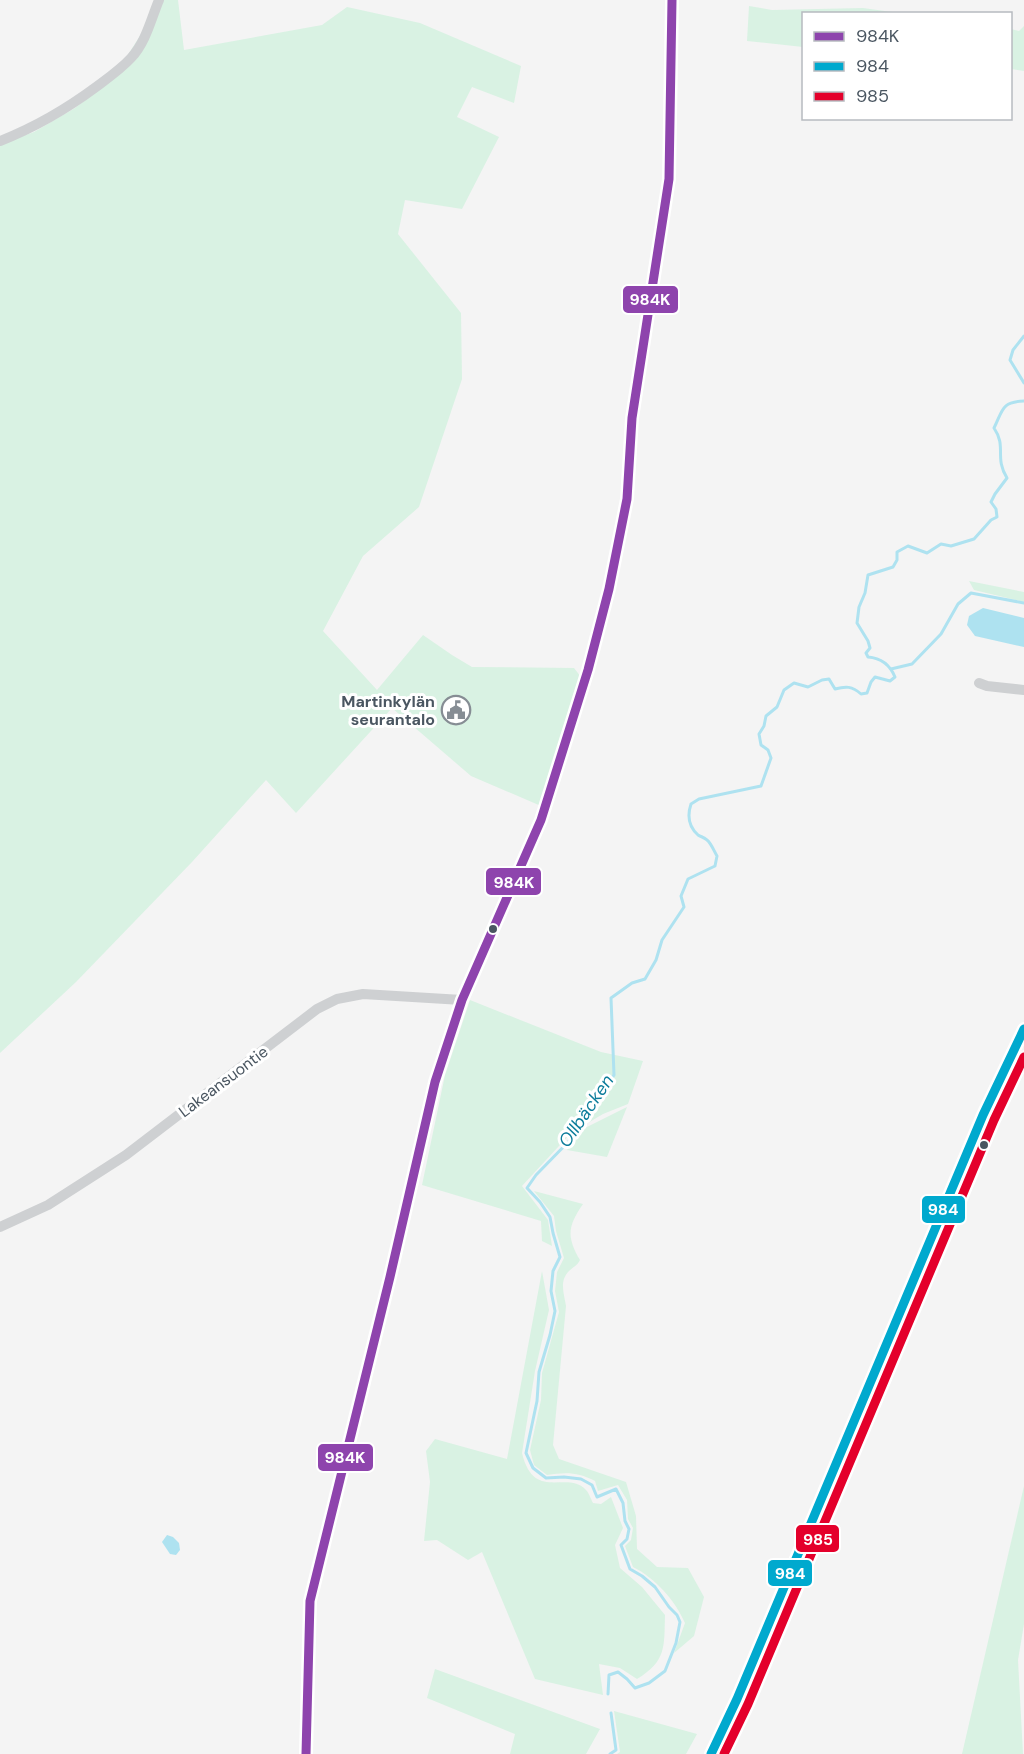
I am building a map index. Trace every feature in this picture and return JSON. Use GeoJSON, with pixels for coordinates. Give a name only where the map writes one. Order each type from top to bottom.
{"type":"FeatureCollection","features":[{"type":"Feature","properties":{"kind":"street"},"geometry":{"type":"LineString","coordinates":[[0,141],[32,128],[73,104],[111,76],[132,57],[145,38],[159,0]]}},
{"type":"Feature","properties":{"kind":"street"},"geometry":{"type":"LineString","coordinates":[[306,1754],[310,1601],[435,1082],[462,1000],[541,820],[588,671],[609,589],[627,499],[632,418],[669,179],[672,0]]}},
{"type":"Feature","properties":{"kind":"street"},"geometry":{"type":"LineString","coordinates":[[979,682],[987,686],[1024,690]]}},
{"type":"Feature","properties":{"kind":"street","name":"Lakeansuontie"},"geometry":{"type":"LineString","coordinates":[[0,1227],[48,1205],[126,1155],[317,1009],[337,999],[363,994],[462,1000]]}},
{"type":"Feature","properties":{"kind":"street"},"geometry":{"type":"LineString","coordinates":[[711,1754],[742,1688],[983,1115],[1024,1029]]}},
{"type":"Feature","properties":{"kind":"green space"},"geometry":{"type":"Polygon","coordinates":[[[163,0],[178,0],[184,50],[322,25],[347,7],[420,23],[521,66],[514,103],[472,87],[457,117],[499,137],[462,209],[405,200],[398,234],[461,313],[462,379],[419,507],[363,556],[323,631],[377,690],[423,635],[472,667],[574,668],[581,677],[541,806],[471,776],[392,708],[296,813],[266,780],[192,862],[76,982],[0,1053],[0,144],[34,132],[75,108],[113,78],[163,0]]]}},
{"type":"Feature","properties":{"kind":"green space"},"geometry":{"type":"Polygon","coordinates":[[[749,6],[772,10],[863,8],[892,12],[802,12],[802,47],[747,41],[749,6]]]}},
{"type":"Feature","properties":{"kind":"green space"},"geometry":{"type":"Polygon","coordinates":[[[1024,26],[1024,71],[1012,69],[1012,29],[1019,31],[1024,26]]]}},
{"type":"Feature","properties":{"kind":"green space"},"geometry":{"type":"Polygon","coordinates":[[[969,581],[1024,592],[1024,602],[974,590],[969,581]]]}},
{"type":"Feature","properties":{"kind":"green space"},"geometry":{"type":"Polygon","coordinates":[[[470,1000],[601,1052],[643,1061],[628,1104],[603,1114],[571,1133],[522,1186],[548,1220],[552,1246],[542,1241],[541,1221],[422,1185],[445,1075],[470,1000]]]}},
{"type":"Feature","properties":{"kind":"green space"},"geometry":{"type":"Polygon","coordinates":[[[627,1107],[607,1157],[567,1150],[583,1129],[627,1107]]]}},
{"type":"Feature","properties":{"kind":"green space"},"geometry":{"type":"Polygon","coordinates":[[[534,1191],[583,1204],[574,1219],[571,1231],[572,1244],[580,1260],[566,1275],[563,1283],[566,1306],[553,1445],[559,1459],[626,1482],[636,1516],[637,1549],[657,1567],[688,1568],[704,1597],[694,1636],[674,1653],[685,1623],[664,1590],[633,1567],[625,1546],[631,1540],[633,1528],[628,1519],[627,1500],[618,1485],[598,1491],[595,1481],[589,1478],[560,1473],[547,1475],[534,1465],[530,1450],[541,1400],[542,1373],[559,1312],[555,1291],[557,1272],[564,1258],[554,1216],[534,1191]]]}},
{"type":"Feature","properties":{"kind":"green space"},"geometry":{"type":"Polygon","coordinates":[[[542,1271],[549,1310],[535,1371],[522,1453],[527,1468],[535,1477],[543,1481],[579,1484],[587,1491],[593,1503],[601,1504],[611,1497],[623,1528],[615,1545],[620,1568],[642,1587],[665,1615],[664,1644],[654,1666],[637,1679],[620,1668],[599,1664],[603,1695],[535,1679],[482,1552],[468,1560],[437,1540],[424,1541],[430,1482],[426,1451],[435,1439],[507,1459],[542,1271]]]}},
{"type":"Feature","properties":{"kind":"green space"},"geometry":{"type":"Polygon","coordinates":[[[1024,1486],[1024,1624],[1018,1660],[1023,1754],[962,1754],[1024,1486]]]}},
{"type":"Feature","properties":{"kind":"green space"},"geometry":{"type":"Polygon","coordinates":[[[435,1669],[600,1729],[586,1754],[510,1754],[515,1734],[427,1698],[435,1669]]]}},
{"type":"Feature","properties":{"kind":"green space"},"geometry":{"type":"Polygon","coordinates":[[[614,1711],[697,1734],[686,1754],[617,1754],[620,1752],[614,1711]]]}},
{"type":"Feature","properties":{"kind":"water"},"geometry":{"type":"Polygon","coordinates":[[[983,608],[1024,618],[1024,647],[975,636],[967,625],[969,616],[983,608]]]}},
{"type":"Feature","properties":{"kind":"water"},"geometry":{"type":"Polygon","coordinates":[[[167,1535],[179,1543],[180,1550],[176,1555],[170,1554],[162,1542],[167,1535]]]}},
{"type":"Feature","properties":{"kind":"waterway","name":"Ollbäcken"},"geometry":{"type":"LineString","coordinates":[[1024,336],[1013,350],[1010,360],[1024,383]]}},
{"type":"Feature","properties":{"kind":"waterway","name":"Ollbäcken"},"geometry":{"type":"LineString","coordinates":[[608,1694],[609,1675],[618,1672],[635,1688],[649,1683],[665,1671],[676,1643],[680,1622],[655,1587],[630,1569],[621,1545],[627,1539],[629,1529],[625,1521],[623,1503],[616,1489],[597,1497],[592,1485],[581,1479],[546,1478],[533,1468],[526,1453],[537,1401],[539,1372],[555,1311],[551,1291],[553,1271],[560,1257],[550,1217],[527,1188],[536,1175],[574,1136],[614,1075],[611,998],[632,983],[645,979],[656,960],[662,940],[684,907],[681,896],[688,879],[715,866],[717,856],[711,845],[698,835],[690,824],[691,804],[699,799],[761,786],[771,758],[768,750],[761,745],[759,734],[766,716],[777,707],[784,690],[794,683],[808,687],[829,679],[835,689],[849,687],[861,694],[867,693],[875,677],[890,681],[895,677],[884,663],[868,657],[866,653],[870,648],[868,641],[857,623],[868,575],[893,567],[897,560],[897,552],[908,546],[927,553],[941,544],[951,546],[974,539],[991,520],[997,517],[996,509],[991,502],[1007,478],[1001,464],[1000,441],[994,428],[1007,405],[1024,401]]}},
{"type":"Feature","properties":{"kind":"waterway"},"geometry":{"type":"LineString","coordinates":[[891,669],[912,664],[941,634],[958,604],[971,593],[1024,603]]}},
{"type":"Feature","properties":{"kind":"waterway","name":"Ollbäcken"},"geometry":{"type":"LineString","coordinates":[[610,1754],[616,1750],[611,1713]]}},
{"type":"Feature","properties":{"kind":"transit line","name":"984K"},"geometry":{"type":"LineString","coordinates":[[306,1754],[310,1601],[390,1277],[435,1082],[462,1000],[541,820],[588,670],[609,589],[627,499],[632,418],[669,179],[672,0]]}},
{"type":"Feature","properties":{"kind":"transit line","name":"984"},"geometry":{"type":"LineString","coordinates":[[711,1754],[737,1699],[983,1115],[1024,1029]]}},
{"type":"Feature","properties":{"kind":"transit line","name":"985"},"geometry":{"type":"LineString","coordinates":[[724,1754],[748,1704],[994,1120],[1024,1057]]}},
{"type":"Feature","properties":{"kind":"place","name":"Martinkylän seurantalo"},"geometry":{"type":"Point","coordinates":[456,710]}}]}
